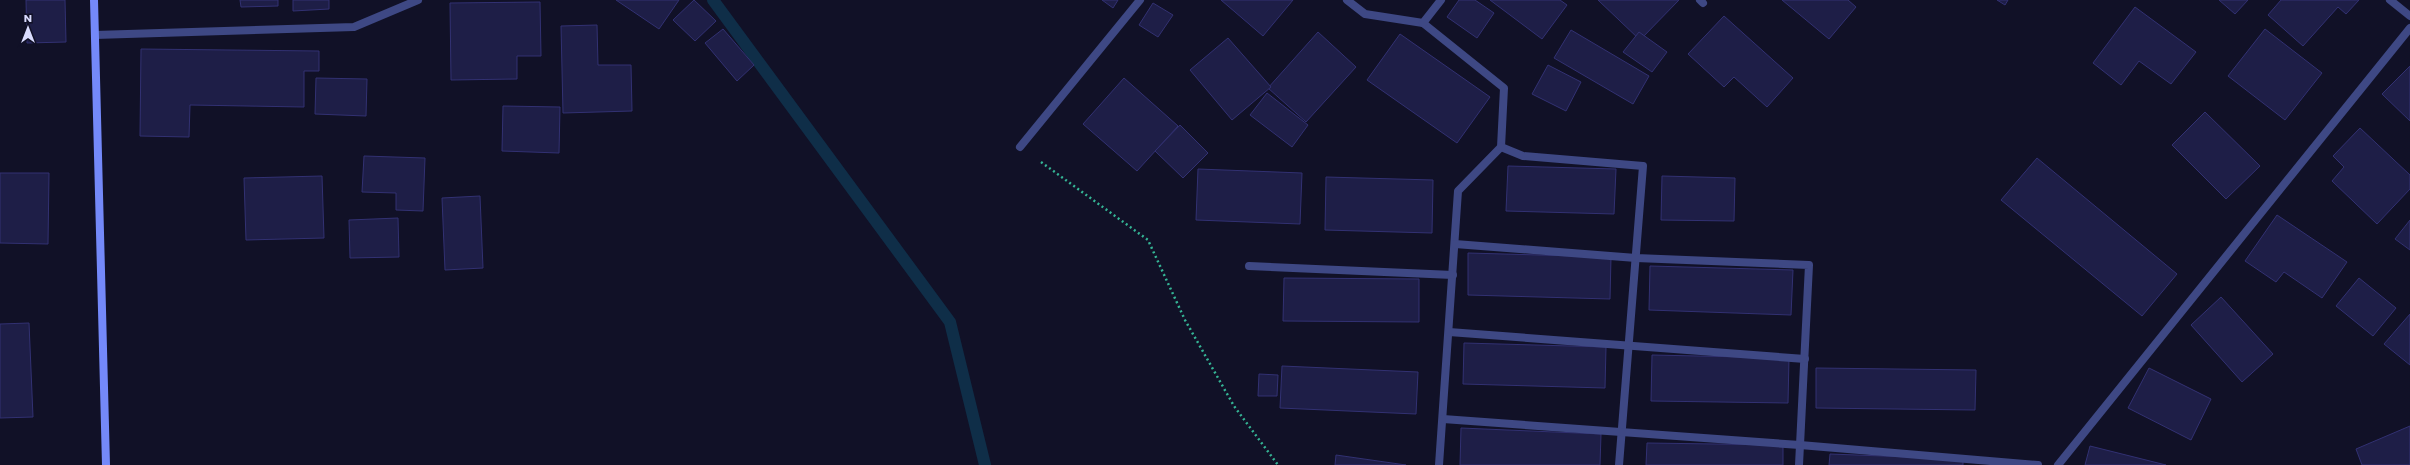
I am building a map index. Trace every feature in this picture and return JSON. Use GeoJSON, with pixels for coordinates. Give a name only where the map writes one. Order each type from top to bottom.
{"type":"FeatureCollection","features":[{"type":"Feature","properties":{"kind":"street"},"geometry":{"type":"LineString","coordinates":[[94,0],[106,465]]}},
{"type":"Feature","properties":{"kind":"street"},"geometry":{"type":"LineString","coordinates":[[95,35],[354,27],[418,0]]}},
{"type":"Feature","properties":{"kind":"street"},"geometry":{"type":"LineString","coordinates":[[1020,147],[1140,0]]}},
{"type":"Feature","properties":{"kind":"street"},"geometry":{"type":"LineString","coordinates":[[1347,0],[1365,14],[1423,23],[1504,88],[1501,147],[1458,191],[1439,465]]}},
{"type":"Feature","properties":{"kind":"street"},"geometry":{"type":"LineString","coordinates":[[1423,23],[1441,0]]}},
{"type":"Feature","properties":{"kind":"street"},"geometry":{"type":"LineString","coordinates":[[2390,0],[2410,16]]}},
{"type":"Feature","properties":{"kind":"street"},"geometry":{"type":"LineString","coordinates":[[2058,465],[2410,28]]}},
{"type":"Feature","properties":{"kind":"street"},"geometry":{"type":"LineString","coordinates":[[1501,147],[1523,156],[1643,166],[1619,465]]}},
{"type":"Feature","properties":{"kind":"street"},"geometry":{"type":"LineString","coordinates":[[1455,244],[1636,258],[1809,265],[1799,465]]}},
{"type":"Feature","properties":{"kind":"street"},"geometry":{"type":"LineString","coordinates":[[1249,266],[1453,275]]}},
{"type":"Feature","properties":{"kind":"street"},"geometry":{"type":"LineString","coordinates":[[1449,332],[1805,359]]}},
{"type":"Feature","properties":{"kind":"street"},"geometry":{"type":"LineString","coordinates":[[1443,419],[1800,445],[2038,465]]}},
{"type":"Feature","properties":{"kind":"path"},"geometry":{"type":"LineString","coordinates":[[1020,147],[1148,240],[1185,320],[1234,406],[1278,465]]}},
{"type":"Feature","properties":{"kind":"building"},"geometry":{"type":"Polygon","coordinates":[[[26,0],[65,0],[66,42],[27,43],[26,0]]]}},
{"type":"Feature","properties":{"kind":"building"},"geometry":{"type":"Polygon","coordinates":[[[240,0],[278,0],[278,6],[241,7],[240,0]]]}},
{"type":"Feature","properties":{"kind":"building"},"geometry":{"type":"Polygon","coordinates":[[[293,0],[329,0],[329,9],[293,11],[293,0]]]}},
{"type":"Feature","properties":{"kind":"building"},"geometry":{"type":"Polygon","coordinates":[[[616,0],[679,0],[659,29],[616,0]]]}},
{"type":"Feature","properties":{"kind":"building"},"geometry":{"type":"Polygon","coordinates":[[[694,0],[716,21],[695,41],[673,20],[694,0]]]}},
{"type":"Feature","properties":{"kind":"building"},"geometry":{"type":"Polygon","coordinates":[[[1102,0],[1118,0],[1113,8],[1102,0]]]}},
{"type":"Feature","properties":{"kind":"building"},"geometry":{"type":"Polygon","coordinates":[[[1221,0],[1293,0],[1263,36],[1221,0]]]}},
{"type":"Feature","properties":{"kind":"building"},"geometry":{"type":"Polygon","coordinates":[[[1459,0],[1475,0],[1494,13],[1477,38],[1447,17],[1459,0]]]}},
{"type":"Feature","properties":{"kind":"building"},"geometry":{"type":"Polygon","coordinates":[[[1490,0],[1560,0],[1567,5],[1542,39],[1490,0]]]}},
{"type":"Feature","properties":{"kind":"building"},"geometry":{"type":"Polygon","coordinates":[[[1598,0],[1679,0],[1640,40],[1598,0]]]}},
{"type":"Feature","properties":{"kind":"building"},"geometry":{"type":"Polygon","coordinates":[[[1782,0],[1848,0],[1856,7],[1829,39],[1782,0]]]}},
{"type":"Feature","properties":{"kind":"building"},"geometry":{"type":"Polygon","coordinates":[[[1997,0],[2008,0],[2005,5],[1997,0]]]}},
{"type":"Feature","properties":{"kind":"building"},"geometry":{"type":"Polygon","coordinates":[[[2219,0],[2248,0],[2235,14],[2219,0]]]}},
{"type":"Feature","properties":{"kind":"building"},"geometry":{"type":"Polygon","coordinates":[[[2281,0],[2359,0],[2346,14],[2338,7],[2303,46],[2268,15],[2281,0]]]}},
{"type":"Feature","properties":{"kind":"building"},"geometry":{"type":"Polygon","coordinates":[[[540,2],[541,56],[517,56],[517,79],[451,80],[450,3],[540,2]]]}},
{"type":"Feature","properties":{"kind":"building"},"geometry":{"type":"Polygon","coordinates":[[[1153,3],[1173,15],[1158,37],[1139,25],[1153,3]]]}},
{"type":"Feature","properties":{"kind":"building"},"geometry":{"type":"Polygon","coordinates":[[[2135,7],[2196,52],[2171,84],[2139,61],[2121,85],[2093,63],[2135,7]]]}},
{"type":"Feature","properties":{"kind":"building"},"geometry":{"type":"Polygon","coordinates":[[[1724,16],[1793,78],[1767,107],[1734,77],[1724,87],[1688,54],[1724,16]]]}},
{"type":"Feature","properties":{"kind":"building"},"geometry":{"type":"Polygon","coordinates":[[[597,25],[598,65],[631,65],[632,111],[563,113],[561,26],[597,25]]]}},
{"type":"Feature","properties":{"kind":"building"},"geometry":{"type":"Polygon","coordinates":[[[723,29],[754,65],[737,81],[705,43],[723,29]]]}},
{"type":"Feature","properties":{"kind":"building"},"geometry":{"type":"Polygon","coordinates":[[[2265,29],[2322,73],[2285,120],[2228,76],[2265,29]]]}},
{"type":"Feature","properties":{"kind":"building"},"geometry":{"type":"Polygon","coordinates":[[[1571,30],[1649,76],[1633,104],[1554,58],[1571,30]]]}},
{"type":"Feature","properties":{"kind":"building"},"geometry":{"type":"Polygon","coordinates":[[[1318,32],[1356,67],[1306,122],[1268,88],[1318,32]]]}},
{"type":"Feature","properties":{"kind":"building"},"geometry":{"type":"Polygon","coordinates":[[[1639,32],[1667,52],[1652,72],[1623,52],[1639,32]]]}},
{"type":"Feature","properties":{"kind":"building"},"geometry":{"type":"Polygon","coordinates":[[[1400,34],[1490,97],[1457,143],[1367,80],[1400,34]]]}},
{"type":"Feature","properties":{"kind":"building"},"geometry":{"type":"Polygon","coordinates":[[[1228,38],[1271,87],[1232,120],[1190,70],[1228,38]]]}},
{"type":"Feature","properties":{"kind":"building"},"geometry":{"type":"Polygon","coordinates":[[[141,49],[319,51],[319,71],[304,71],[304,107],[190,105],[189,137],[140,136],[141,49]]]}},
{"type":"Feature","properties":{"kind":"building"},"geometry":{"type":"Polygon","coordinates":[[[1548,65],[1581,82],[1566,111],[1532,94],[1548,65]]]}},
{"type":"Feature","properties":{"kind":"building"},"geometry":{"type":"Polygon","coordinates":[[[2410,66],[2410,121],[2382,94],[2410,66]]]}},
{"type":"Feature","properties":{"kind":"building"},"geometry":{"type":"Polygon","coordinates":[[[316,78],[367,79],[366,116],[315,114],[316,78]]]}},
{"type":"Feature","properties":{"kind":"building"},"geometry":{"type":"Polygon","coordinates":[[[1124,78],[1178,126],[1137,171],[1083,124],[1124,78]]]}},
{"type":"Feature","properties":{"kind":"building"},"geometry":{"type":"Polygon","coordinates":[[[1267,93],[1308,125],[1292,147],[1250,115],[1267,93]]]}},
{"type":"Feature","properties":{"kind":"building"},"geometry":{"type":"Polygon","coordinates":[[[503,106],[560,107],[559,153],[502,151],[503,106]]]}},
{"type":"Feature","properties":{"kind":"building"},"geometry":{"type":"Polygon","coordinates":[[[2205,112],[2260,166],[2226,199],[2172,145],[2205,112]]]}},
{"type":"Feature","properties":{"kind":"building"},"geometry":{"type":"Polygon","coordinates":[[[1180,125],[1208,153],[1183,178],[1155,151],[1180,125]]]}},
{"type":"Feature","properties":{"kind":"building"},"geometry":{"type":"Polygon","coordinates":[[[2360,128],[2410,175],[2410,189],[2377,224],[2332,181],[2344,167],[2333,156],[2360,128]]]}},
{"type":"Feature","properties":{"kind":"building"},"geometry":{"type":"Polygon","coordinates":[[[364,156],[425,158],[423,211],[396,210],[396,193],[362,192],[364,156]]]}},
{"type":"Feature","properties":{"kind":"building"},"geometry":{"type":"Polygon","coordinates":[[[2037,158],[2177,274],[2142,316],[2001,200],[2037,158]]]}},
{"type":"Feature","properties":{"kind":"building"},"geometry":{"type":"Polygon","coordinates":[[[1508,166],[1616,169],[1614,214],[1506,211],[1508,166]]]}},
{"type":"Feature","properties":{"kind":"building"},"geometry":{"type":"Polygon","coordinates":[[[1198,169],[1302,173],[1300,224],[1196,220],[1198,169]]]}},
{"type":"Feature","properties":{"kind":"building"},"geometry":{"type":"Polygon","coordinates":[[[0,173],[49,173],[48,244],[0,243],[0,173]]]}},
{"type":"Feature","properties":{"kind":"building"},"geometry":{"type":"Polygon","coordinates":[[[322,176],[324,238],[246,240],[244,178],[322,176]]]}},
{"type":"Feature","properties":{"kind":"building"},"geometry":{"type":"Polygon","coordinates":[[[1662,176],[1735,178],[1734,221],[1661,220],[1662,176]]]}},
{"type":"Feature","properties":{"kind":"building"},"geometry":{"type":"Polygon","coordinates":[[[1326,177],[1433,180],[1432,233],[1325,230],[1326,177]]]}},
{"type":"Feature","properties":{"kind":"building"},"geometry":{"type":"Polygon","coordinates":[[[480,196],[483,268],[445,270],[442,198],[480,196]]]}},
{"type":"Feature","properties":{"kind":"building"},"geometry":{"type":"Polygon","coordinates":[[[2277,215],[2347,262],[2322,298],[2284,272],[2276,282],[2245,261],[2277,215]]]}},
{"type":"Feature","properties":{"kind":"building"},"geometry":{"type":"Polygon","coordinates":[[[398,218],[399,257],[350,258],[349,220],[398,218]]]}},
{"type":"Feature","properties":{"kind":"building"},"geometry":{"type":"Polygon","coordinates":[[[2410,220],[2410,250],[2395,239],[2410,220]]]}},
{"type":"Feature","properties":{"kind":"building"},"geometry":{"type":"Polygon","coordinates":[[[1468,253],[1611,257],[1610,299],[1468,295],[1468,253]]]}},
{"type":"Feature","properties":{"kind":"building"},"geometry":{"type":"Polygon","coordinates":[[[1650,266],[1793,270],[1791,315],[1649,310],[1650,266]]]}},
{"type":"Feature","properties":{"kind":"building"},"geometry":{"type":"Polygon","coordinates":[[[1284,278],[1419,279],[1419,322],[1283,321],[1284,278]]]}},
{"type":"Feature","properties":{"kind":"building"},"geometry":{"type":"Polygon","coordinates":[[[2359,278],[2396,308],[2373,336],[2336,306],[2359,278]]]}},
{"type":"Feature","properties":{"kind":"building"},"geometry":{"type":"Polygon","coordinates":[[[2221,297],[2273,354],[2242,382],[2191,325],[2221,297]]]}},
{"type":"Feature","properties":{"kind":"building"},"geometry":{"type":"Polygon","coordinates":[[[2410,314],[2410,365],[2384,344],[2410,314]]]}},
{"type":"Feature","properties":{"kind":"building"},"geometry":{"type":"Polygon","coordinates":[[[29,323],[33,417],[0,418],[0,324],[29,323]]]}},
{"type":"Feature","properties":{"kind":"building"},"geometry":{"type":"Polygon","coordinates":[[[1464,343],[1606,347],[1605,388],[1463,384],[1464,343]]]}},
{"type":"Feature","properties":{"kind":"building"},"geometry":{"type":"Polygon","coordinates":[[[1652,355],[1789,358],[1788,403],[1651,401],[1652,355]]]}},
{"type":"Feature","properties":{"kind":"building"},"geometry":{"type":"Polygon","coordinates":[[[1282,366],[1418,372],[1416,414],[1280,408],[1282,366]]]}},
{"type":"Feature","properties":{"kind":"building"},"geometry":{"type":"Polygon","coordinates":[[[1816,368],[1976,370],[1975,410],[1816,408],[1816,368]]]}},
{"type":"Feature","properties":{"kind":"building"},"geometry":{"type":"Polygon","coordinates":[[[2149,368],[2211,399],[2191,440],[2128,408],[2149,368]]]}},
{"type":"Feature","properties":{"kind":"building"},"geometry":{"type":"Polygon","coordinates":[[[1259,374],[1278,375],[1277,396],[1258,396],[1259,374]]]}},
{"type":"Feature","properties":{"kind":"building"},"geometry":{"type":"Polygon","coordinates":[[[2410,426],[2410,465],[2362,465],[2356,449],[2410,426]]]}},
{"type":"Feature","properties":{"kind":"building"},"geometry":{"type":"Polygon","coordinates":[[[1461,428],[1601,434],[1600,465],[1460,465],[1461,428]]]}},
{"type":"Feature","properties":{"kind":"building"},"geometry":{"type":"Polygon","coordinates":[[[1647,443],[1783,445],[1783,465],[1646,465],[1647,443]]]}},
{"type":"Feature","properties":{"kind":"building"},"geometry":{"type":"Polygon","coordinates":[[[2090,446],[2166,465],[2085,465],[2090,446]]]}},
{"type":"Feature","properties":{"kind":"building"},"geometry":{"type":"Polygon","coordinates":[[[1830,454],[1963,459],[1963,465],[1829,465],[1830,454]]]}},
{"type":"Feature","properties":{"kind":"building"},"geometry":{"type":"Polygon","coordinates":[[[1336,455],[1406,465],[1335,465],[1336,455]]]}},
{"type":"Feature","properties":{"kind":"waterway"},"geometry":{"type":"LineString","coordinates":[[713,0],[950,322],[985,465]]}}]}
